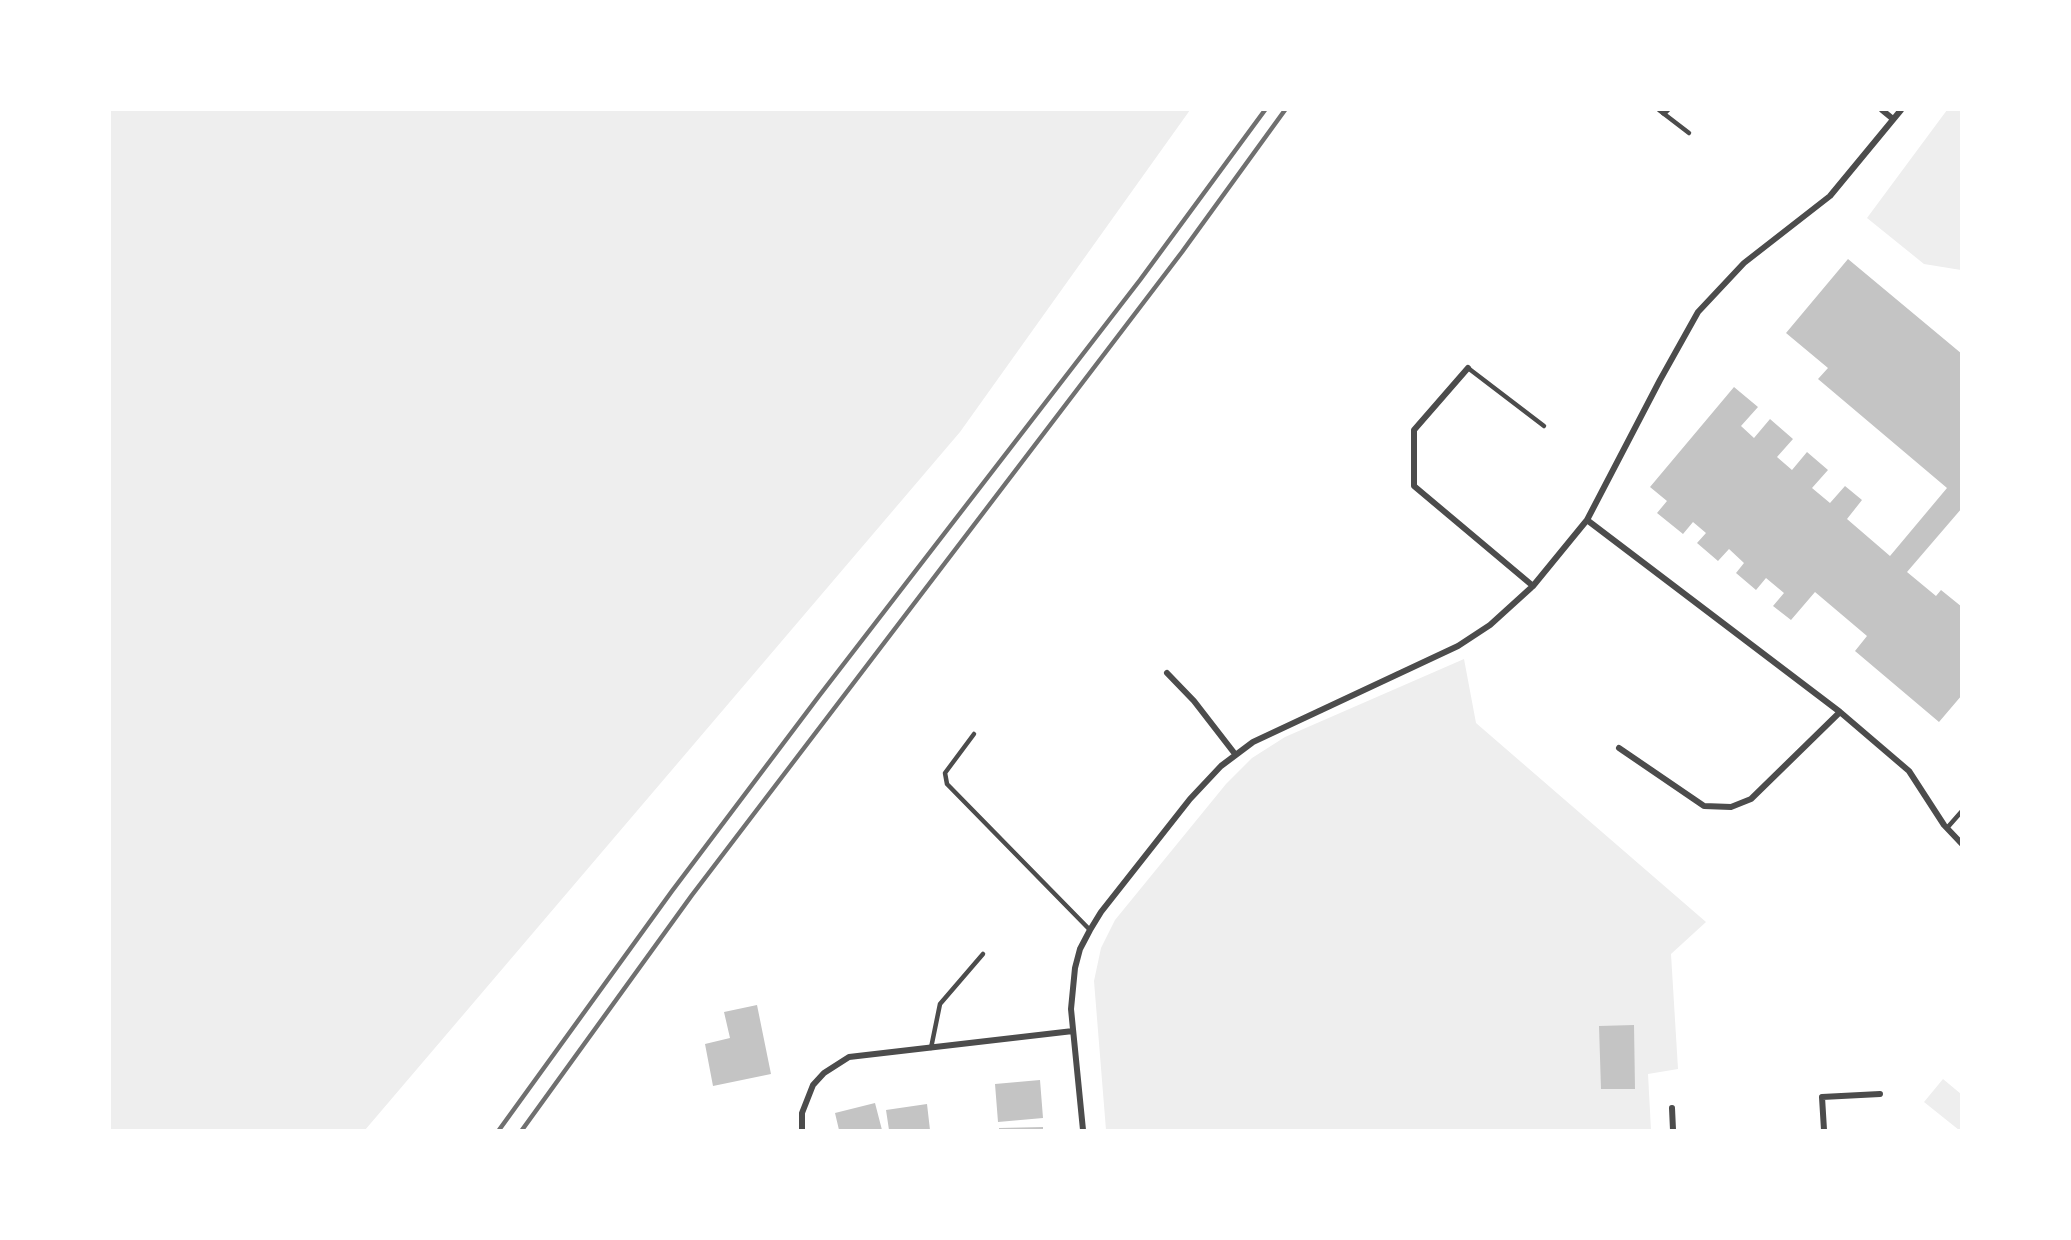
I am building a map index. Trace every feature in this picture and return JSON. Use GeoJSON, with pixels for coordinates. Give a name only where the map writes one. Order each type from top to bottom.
{"type":"FeatureCollection","features":[{"type":"Feature","properties":{"kind":"street"},"geometry":{"type":"LineString","coordinates":[[1882,110],[1893,119]]}},
{"type":"Feature","properties":{"kind":"street"},"geometry":{"type":"LineString","coordinates":[[1083,1131],[1071,1009],[1075,968],[1089,930],[1190,799],[1208,778],[1235,754],[1275,731],[1458,646],[1490,625],[1533,586],[1587,520],[1698,312],[1744,263],[1830,196],[1901,110]]}},
{"type":"Feature","properties":{"kind":"street"},"geometry":{"type":"LineString","coordinates":[[1468,368],[1414,430],[1414,486],[1533,586]]}},
{"type":"Feature","properties":{"kind":"street"},"geometry":{"type":"LineString","coordinates":[[1587,520],[1840,712],[1909,771],[1947,828],[1962,844]]}},
{"type":"Feature","properties":{"kind":"street"},"geometry":{"type":"LineString","coordinates":[[1167,673],[1194,701],[1235,754]]}},
{"type":"Feature","properties":{"kind":"street"},"geometry":{"type":"LineString","coordinates":[[1619,748],[1704,806],[1731,807],[1751,799],[1840,712]]}},
{"type":"Feature","properties":{"kind":"street"},"geometry":{"type":"LineString","coordinates":[[802,1131],[802,1113],[810,1092],[824,1073],[835,1064],[849,1058],[1073,1031]]}},
{"type":"Feature","properties":{"kind":"street"},"geometry":{"type":"LineString","coordinates":[[1824,1131],[1821,1097],[1880,1094]]}},
{"type":"Feature","properties":{"kind":"street"},"geometry":{"type":"LineString","coordinates":[[1672,1108],[1673,1131]]}},
{"type":"Feature","properties":{"kind":"lane"},"geometry":{"type":"LineString","coordinates":[[1663,111],[1689,133]]}},
{"type":"Feature","properties":{"kind":"lane"},"geometry":{"type":"LineString","coordinates":[[1468,368],[1544,426]]}},
{"type":"Feature","properties":{"kind":"lane"},"geometry":{"type":"LineString","coordinates":[[974,734],[945,773],[947,784],[1089,930]]}},
{"type":"Feature","properties":{"kind":"lane"},"geometry":{"type":"LineString","coordinates":[[1947,828],[1962,811]]}},
{"type":"Feature","properties":{"kind":"lane"},"geometry":{"type":"LineString","coordinates":[[931,1048],[940,1004],[982,954]]}},
{"type":"Feature","properties":{"kind":"shaded area"},"geometry":{"type":"Polygon","coordinates":[[[110,110],[1190,110],[960,432],[365,1130],[110,1130],[110,110]]]}},
{"type":"Feature","properties":{"kind":"shaded area"},"geometry":{"type":"Polygon","coordinates":[[[1947,110],[1961,110],[1961,270],[1924,264],[1867,218],[1947,110]]]}},
{"type":"Feature","properties":{"kind":"shaded area"},"geometry":{"type":"Polygon","coordinates":[[[1464,659],[1476,723],[1706,922],[1671,954],[1678,1069],[1648,1074],[1651,1130],[1106,1130],[1094,981],[1101,948],[1115,920],[1226,784],[1252,758],[1285,737],[1464,659]]]}},
{"type":"Feature","properties":{"kind":"shaded area"},"geometry":{"type":"Polygon","coordinates":[[[1943,1079],[1961,1094],[1961,1130],[1924,1102],[1943,1079]]]}},
{"type":"Feature","properties":{"kind":"building"},"geometry":{"type":"Polygon","coordinates":[[[1848,259],[1962,354],[1962,508],[1907,572],[1936,596],[1941,590],[1962,607],[1962,695],[1939,722],[1855,651],[1867,636],[1815,592],[1791,620],[1773,606],[1784,593],[1766,578],[1756,590],[1736,573],[1744,563],[1729,549],[1718,561],[1697,543],[1706,533],[1693,522],[1683,534],[1657,513],[1667,501],[1650,487],[1734,387],[1758,407],[1741,426],[1754,438],[1770,419],[1793,439],[1777,457],[1792,470],[1807,452],[1828,470],[1812,488],[1830,503],[1845,486],[1862,500],[1847,519],[1890,556],[1947,488],[1818,379],[1828,368],[1786,333],[1848,259]]]}},
{"type":"Feature","properties":{"kind":"building"},"geometry":{"type":"Polygon","coordinates":[[[757,1005],[771,1074],[713,1086],[705,1044],[730,1038],[724,1012],[757,1005]]]}},
{"type":"Feature","properties":{"kind":"building"},"geometry":{"type":"Polygon","coordinates":[[[1634,1025],[1635,1089],[1601,1089],[1599,1026],[1634,1025]]]}},
{"type":"Feature","properties":{"kind":"building"},"geometry":{"type":"Polygon","coordinates":[[[1040,1080],[1043,1118],[998,1122],[995,1084],[1040,1080]]]}},
{"type":"Feature","properties":{"kind":"building"},"geometry":{"type":"Polygon","coordinates":[[[875,1103],[882,1130],[839,1130],[835,1113],[875,1103]]]}},
{"type":"Feature","properties":{"kind":"building"},"geometry":{"type":"Polygon","coordinates":[[[927,1104],[930,1130],[889,1130],[886,1110],[927,1104]]]}},
{"type":"Feature","properties":{"kind":"building"},"geometry":{"type":"Polygon","coordinates":[[[1043,1127],[1043,1130],[999,1130],[999,1128],[1043,1127]]]}},
{"type":"Feature","properties":{"kind":"railway"},"geometry":{"type":"LineString","coordinates":[[499,1130],[672,891],[819,696],[1140,280],[1265,110]]}},
{"type":"Feature","properties":{"kind":"railway"},"geometry":{"type":"LineString","coordinates":[[522,1130],[692,895],[1182,252],[1285,110]]}}]}
